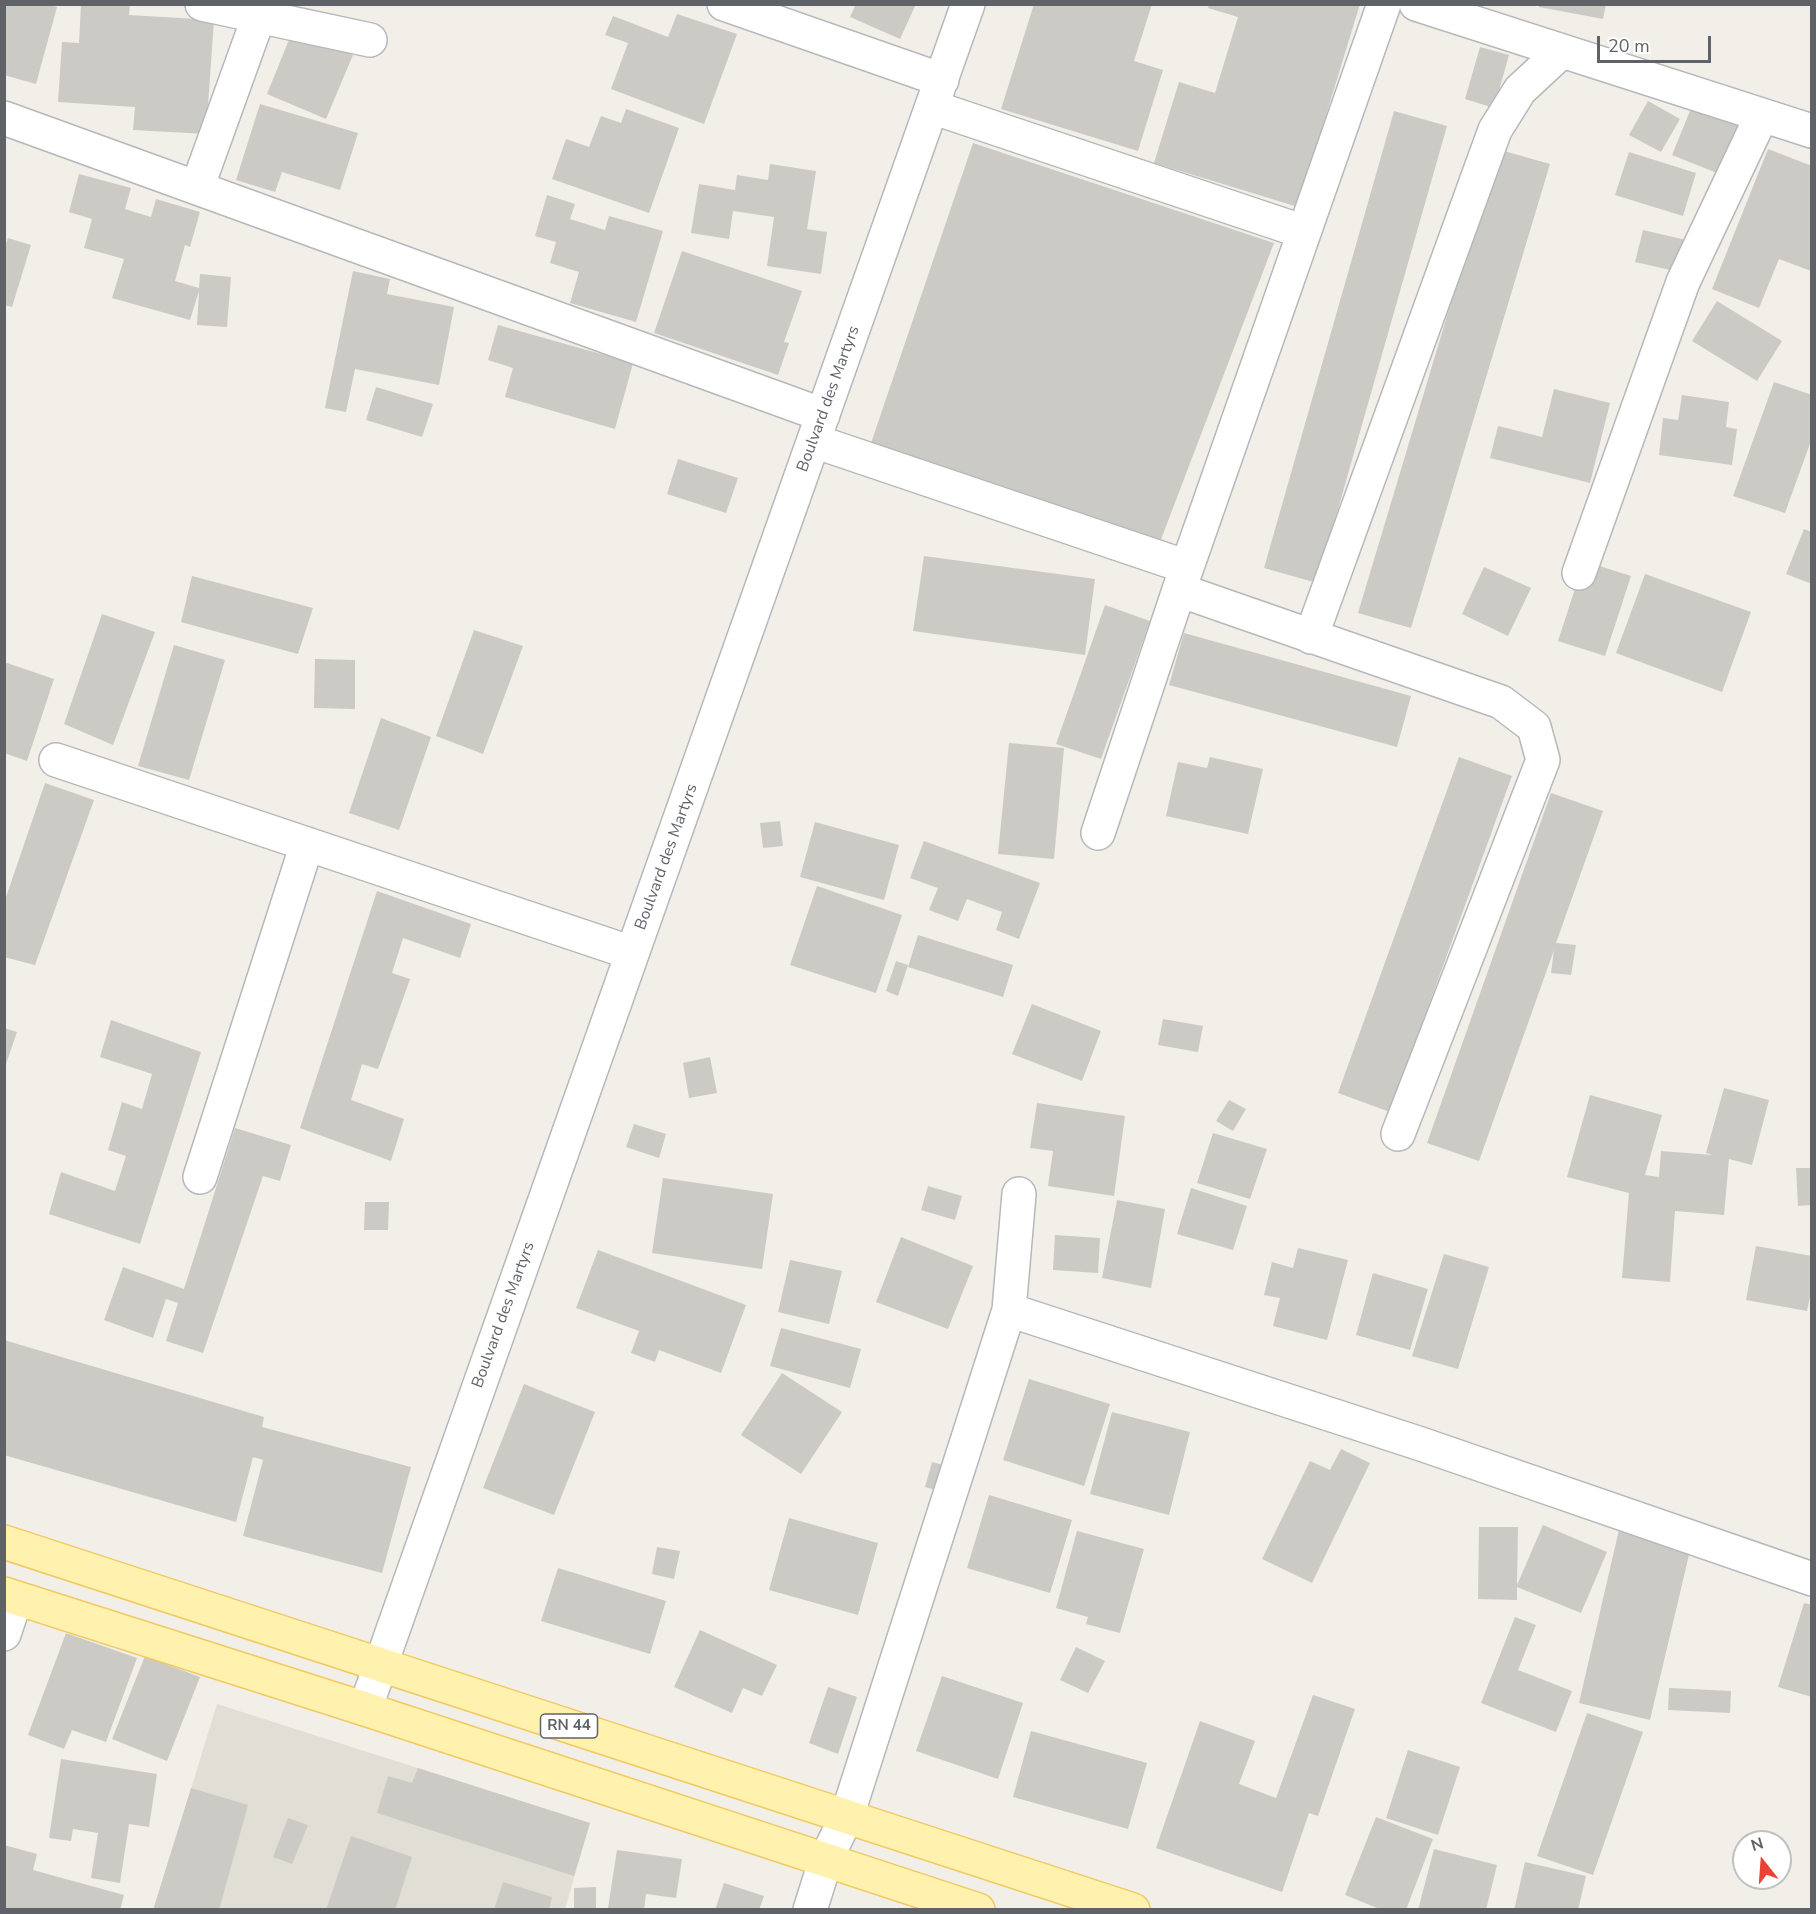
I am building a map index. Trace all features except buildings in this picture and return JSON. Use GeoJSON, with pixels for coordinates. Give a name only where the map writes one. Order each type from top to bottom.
{"type":"FeatureCollection","features":[{"type":"Feature","properties":{"kind":"main road","name":"RN 44"},"geometry":{"type":"LineString","coordinates":[[4,1542],[1133,1910]]}},
{"type":"Feature","properties":{"kind":"main road"},"geometry":{"type":"LineString","coordinates":[[10,1596],[365,1709],[978,1910]]}},
{"type":"Feature","properties":{"kind":"street"},"geometry":{"type":"LineString","coordinates":[[202,4],[370,40]]}},
{"type":"Feature","properties":{"kind":"street"},"geometry":{"type":"LineString","coordinates":[[723,4],[937,94],[1304,231]]}},
{"type":"Feature","properties":{"kind":"street","name":"Boulvard des Martyrs"},"geometry":{"type":"LineString","coordinates":[[365,1709],[968,4]]}},
{"type":"Feature","properties":{"kind":"street"},"geometry":{"type":"LineString","coordinates":[[1098,833],[1183,579],[1384,4]]}},
{"type":"Feature","properties":{"kind":"street"},"geometry":{"type":"LineString","coordinates":[[1416,4],[1812,131]]}},
{"type":"Feature","properties":{"kind":"street"},"geometry":{"type":"LineString","coordinates":[[196,188],[259,16]]}},
{"type":"Feature","properties":{"kind":"street"},"geometry":{"type":"LineString","coordinates":[[1311,637],[1495,130],[1520,90],[1562,51]]}},
{"type":"Feature","properties":{"kind":"street"},"geometry":{"type":"LineString","coordinates":[[1579,573],[1683,282],[1762,115]]}},
{"type":"Feature","properties":{"kind":"street"},"geometry":{"type":"LineString","coordinates":[[4,118],[196,188],[819,428],[1183,579],[1311,637],[1501,702],[1534,727],[1543,760],[1398,1134]]}},
{"type":"Feature","properties":{"kind":"street"},"geometry":{"type":"LineString","coordinates":[[56,760],[632,954]]}},
{"type":"Feature","properties":{"kind":"street"},"geometry":{"type":"LineString","coordinates":[[200,1177],[307,844]]}},
{"type":"Feature","properties":{"kind":"street"},"geometry":{"type":"LineString","coordinates":[[810,1910],[826,1859],[847,1816],[1009,1310],[1019,1194]]}},
{"type":"Feature","properties":{"kind":"street"},"geometry":{"type":"LineString","coordinates":[[1009,1310],[1433,1448],[1812,1579]]}},
{"type":"Feature","properties":{"kind":"street"},"geometry":{"type":"LineString","coordinates":[[4,1634],[10,1596]]}},
{"type":"Feature","properties":{"kind":"shaded area"},"geometry":{"type":"Polygon","coordinates":[[[217,1704],[590,1823],[565,1909],[154,1910],[217,1704]]]}}]}
